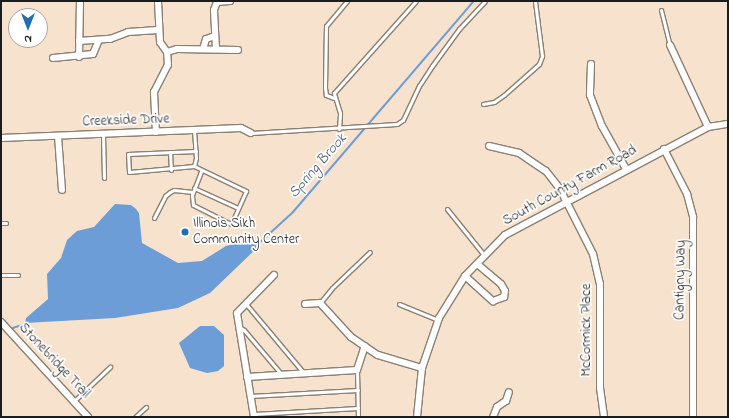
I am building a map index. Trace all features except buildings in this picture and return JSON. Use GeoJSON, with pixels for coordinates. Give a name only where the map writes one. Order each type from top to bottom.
{"type":"FeatureCollection","features":[{"type":"Feature","properties":{"kind":"street"},"geometry":{"type":"LineString","coordinates":[[79,57],[80,1]]}},
{"type":"Feature","properties":{"kind":"street"},"geometry":{"type":"LineString","coordinates":[[156,132],[154,92],[168,64],[167,52],[160,42],[158,30],[158,1]]}},
{"type":"Feature","properties":{"kind":"street"},"geometry":{"type":"LineString","coordinates":[[216,49],[214,10],[217,2],[230,1]]}},
{"type":"Feature","properties":{"kind":"street"},"geometry":{"type":"LineString","coordinates":[[79,41],[99,40],[128,32],[158,30]]}},
{"type":"Feature","properties":{"kind":"street"},"geometry":{"type":"LineString","coordinates":[[203,49],[206,39],[215,36]]}},
{"type":"Feature","properties":{"kind":"street"},"geometry":{"type":"LineString","coordinates":[[53,58],[79,57],[93,54],[99,40]]}},
{"type":"Feature","properties":{"kind":"street"},"geometry":{"type":"LineString","coordinates":[[670,45],[708,127]]}},
{"type":"Feature","properties":{"kind":"street"},"geometry":{"type":"LineString","coordinates":[[167,52],[203,49],[238,50]]}},
{"type":"Feature","properties":{"kind":"street"},"geometry":{"type":"LineString","coordinates":[[591,64],[590,95],[602,126],[626,169]]}},
{"type":"Feature","properties":{"kind":"street","name":"South County Farm Road"},"geometry":{"type":"LineString","coordinates":[[417,417],[422,368],[438,320],[465,276],[505,235],[626,169],[708,127],[728,124]]}},
{"type":"Feature","properties":{"kind":"street","name":"Creekside Drive"},"geometry":{"type":"LineString","coordinates":[[1,138],[241,128],[251,133]]}},
{"type":"Feature","properties":{"kind":"street"},"geometry":{"type":"LineString","coordinates":[[58,136],[62,190]]}},
{"type":"Feature","properties":{"kind":"street","name":"McCormick Place"},"geometry":{"type":"LineString","coordinates":[[489,146],[519,153],[537,163],[554,179],[593,254],[599,277],[600,388],[604,417]]}},
{"type":"Feature","properties":{"kind":"street","name":"Cantigny Way"},"geometry":{"type":"LineString","coordinates":[[664,149],[688,194],[693,217],[693,417]]}},
{"type":"Feature","properties":{"kind":"street"},"geometry":{"type":"LineString","coordinates":[[465,276],[493,301],[504,297],[505,291],[501,284],[477,264]]}},
{"type":"Feature","properties":{"kind":"street"},"geometry":{"type":"LineString","coordinates":[[254,416],[237,313],[274,275]]}},
{"type":"Feature","properties":{"kind":"street"},"geometry":{"type":"LineString","coordinates":[[305,304],[320,303],[351,337],[378,355],[422,368]]}},
{"type":"Feature","properties":{"kind":"street","name":"Stonebridge Trail"},"geometry":{"type":"LineString","coordinates":[[1,322],[88,417]]}},
{"type":"Feature","properties":{"kind":"street"},"geometry":{"type":"LineString","coordinates":[[247,377],[357,370],[365,346]]}},
{"type":"Feature","properties":{"kind":"street"},"geometry":{"type":"LineString","coordinates":[[493,417],[497,407],[506,401],[509,392]]}},
{"type":"Feature","properties":{"kind":"lane"},"geometry":{"type":"LineString","coordinates":[[339,129],[340,113],[334,98],[326,95],[325,88],[326,26],[347,1]]}},
{"type":"Feature","properties":{"kind":"lane"},"geometry":{"type":"LineString","coordinates":[[334,98],[342,84],[416,1]]}},
{"type":"Feature","properties":{"kind":"lane"},"geometry":{"type":"LineString","coordinates":[[251,133],[390,126],[403,120],[419,86],[432,66],[459,29],[485,1]]}},
{"type":"Feature","properties":{"kind":"lane"},"geometry":{"type":"LineString","coordinates":[[483,104],[494,102],[504,95],[539,64],[542,56],[535,1]]}},
{"type":"Feature","properties":{"kind":"lane"},"geometry":{"type":"LineString","coordinates":[[661,10],[670,45]]}},
{"type":"Feature","properties":{"kind":"lane"},"geometry":{"type":"LineString","coordinates":[[194,130],[196,151],[194,166]]}},
{"type":"Feature","properties":{"kind":"lane"},"geometry":{"type":"LineString","coordinates":[[103,134],[104,178]]}},
{"type":"Feature","properties":{"kind":"lane"},"geometry":{"type":"LineString","coordinates":[[194,166],[171,170],[129,172],[128,154],[196,151]]}},
{"type":"Feature","properties":{"kind":"lane"},"geometry":{"type":"LineString","coordinates":[[170,152],[171,170]]}},
{"type":"Feature","properties":{"kind":"lane"},"geometry":{"type":"LineString","coordinates":[[194,166],[201,172],[246,191],[231,224],[195,207],[191,200],[194,188],[201,172]]}},
{"type":"Feature","properties":{"kind":"lane"},"geometry":{"type":"LineString","coordinates":[[194,188],[238,208]]}},
{"type":"Feature","properties":{"kind":"lane"},"geometry":{"type":"LineString","coordinates":[[154,218],[165,196],[170,192],[174,190],[193,192]]}},
{"type":"Feature","properties":{"kind":"lane"},"geometry":{"type":"LineString","coordinates":[[447,209],[484,256]]}},
{"type":"Feature","properties":{"kind":"lane"},"geometry":{"type":"LineString","coordinates":[[1,223],[6,223]]}},
{"type":"Feature","properties":{"kind":"lane"},"geometry":{"type":"LineString","coordinates":[[320,303],[332,288],[370,252]]}},
{"type":"Feature","properties":{"kind":"lane"},"geometry":{"type":"LineString","coordinates":[[1,275],[18,274]]}},
{"type":"Feature","properties":{"kind":"lane"},"geometry":{"type":"LineString","coordinates":[[246,304],[304,374]]}},
{"type":"Feature","properties":{"kind":"lane"},"geometry":{"type":"LineString","coordinates":[[400,304],[438,320]]}},
{"type":"Feature","properties":{"kind":"lane"},"geometry":{"type":"LineString","coordinates":[[239,327],[244,330],[282,375]]}},
{"type":"Feature","properties":{"kind":"lane"},"geometry":{"type":"LineString","coordinates":[[74,402],[110,367]]}},
{"type":"Feature","properties":{"kind":"lane"},"geometry":{"type":"LineString","coordinates":[[357,370],[358,417]]}},
{"type":"Feature","properties":{"kind":"lane"},"geometry":{"type":"LineString","coordinates":[[250,396],[358,390]]}},
{"type":"Feature","properties":{"kind":"lane"},"geometry":{"type":"LineString","coordinates":[[135,417],[146,407]]}},
{"type":"Feature","properties":{"kind":"lane"},"geometry":{"type":"LineString","coordinates":[[254,416],[358,408]]}},
{"type":"Feature","properties":{"kind":"water"},"geometry":{"type":"Polygon","coordinates":[[[115,204],[131,205],[136,209],[139,213],[142,243],[178,263],[202,261],[226,246],[239,243],[260,245],[210,293],[178,308],[115,318],[25,323],[26,318],[48,299],[47,274],[61,258],[67,240],[77,231],[94,227],[115,204]]]}},
{"type":"Feature","properties":{"kind":"water"},"geometry":{"type":"Polygon","coordinates":[[[200,326],[214,326],[224,335],[224,366],[218,371],[207,373],[190,368],[179,343],[200,326]]]}},
{"type":"Feature","properties":{"kind":"waterway","name":"Spring Brook"},"geometry":{"type":"LineString","coordinates":[[257,245],[293,212],[474,1]]}},
{"type":"Feature","properties":{"kind":"waterway","name":"Spring Brook"},"geometry":{"type":"LineString","coordinates":[[10,329],[27,323]]}},
{"type":"Feature","properties":{"kind":"place","name":"Illinois Sikh Community Center"},"geometry":{"type":"Point","coordinates":[185,232]}}]}
